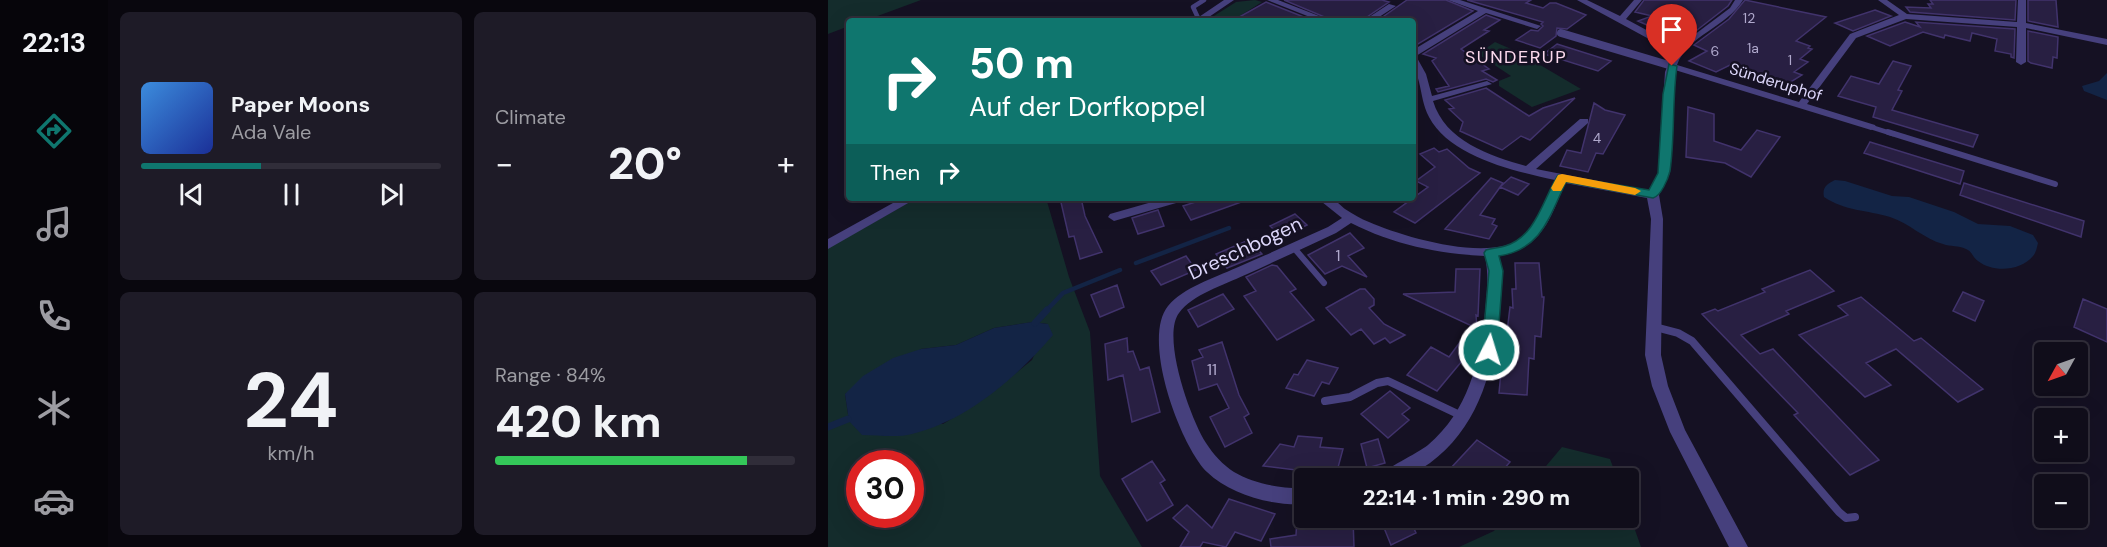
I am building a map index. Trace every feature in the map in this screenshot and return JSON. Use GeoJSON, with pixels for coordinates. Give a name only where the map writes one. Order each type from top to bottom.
{"type":"FeatureCollection","features":[{"type":"Feature","properties":{"kind":"street"},"geometry":{"type":"LineString","coordinates":[[1203,18],[1230,0]]}},
{"type":"Feature","properties":{"kind":"street"},"geometry":{"type":"LineString","coordinates":[[1271,0],[1320,18]]}},
{"type":"Feature","properties":{"kind":"street"},"geometry":{"type":"LineString","coordinates":[[1291,7],[1303,0]]}},
{"type":"Feature","properties":{"kind":"street"},"geometry":{"type":"LineString","coordinates":[[1452,0],[1537,26]]}},
{"type":"Feature","properties":{"kind":"street"},"geometry":{"type":"LineString","coordinates":[[1581,0],[1669,44],[1678,51]]}},
{"type":"Feature","properties":{"kind":"street"},"geometry":{"type":"LineString","coordinates":[[1620,20],[1638,0]]}},
{"type":"Feature","properties":{"kind":"street"},"geometry":{"type":"LineString","coordinates":[[1739,0],[1733,10],[1678,51],[1672,66],[1668,94],[1664,173],[1653,195],[1657,219],[1652,326],[1653,355],[1660,386],[1678,432],[1739,547]]}},
{"type":"Feature","properties":{"kind":"street"},"geometry":{"type":"LineString","coordinates":[[1882,0],[1905,16]]}},
{"type":"Feature","properties":{"kind":"street"},"geometry":{"type":"LineString","coordinates":[[2021,62],[2022,0]]}},
{"type":"Feature","properties":{"kind":"street"},"geometry":{"type":"LineString","coordinates":[[1371,18],[1392,6]]}},
{"type":"Feature","properties":{"kind":"street"},"geometry":{"type":"LineString","coordinates":[[1416,54],[1485,10]]}},
{"type":"Feature","properties":{"kind":"street"},"geometry":{"type":"LineString","coordinates":[[1801,106],[1853,36],[1905,16],[2023,25],[2107,42]]}},
{"type":"Feature","properties":{"kind":"street"},"geometry":{"type":"LineString","coordinates":[[1561,33],[1672,66]]}},
{"type":"Feature","properties":{"kind":"street"},"geometry":{"type":"LineString","coordinates":[[1416,61],[1424,76],[1418,83],[1430,111],[1452,139],[1494,159],[1528,170],[1653,195]]}},
{"type":"Feature","properties":{"kind":"street","name":"Sünderuphof"},"geometry":{"type":"LineString","coordinates":[[1672,66],[1871,127]]}},
{"type":"Feature","properties":{"kind":"street"},"geometry":{"type":"LineString","coordinates":[[1427,100],[1487,84]]}},
{"type":"Feature","properties":{"kind":"street"},"geometry":{"type":"LineString","coordinates":[[1528,170],[1584,121]]}},
{"type":"Feature","properties":{"kind":"street"},"geometry":{"type":"LineString","coordinates":[[1327,201],[1350,218],[1381,232],[1418,243],[1491,253],[1509,250],[1523,243],[1534,232],[1562,177]]}},
{"type":"Feature","properties":{"kind":"street"},"geometry":{"type":"LineString","coordinates":[[828,245],[906,201]]}},
{"type":"Feature","properties":{"kind":"street"},"geometry":{"type":"LineString","coordinates":[[1114,217],[1169,201]]}},
{"type":"Feature","properties":{"kind":"street","name":"Dreschbogen"},"geometry":{"type":"LineString","coordinates":[[1294,495],[1256,490],[1231,479],[1207,461],[1196,445],[1183,416],[1169,362],[1167,326],[1171,312],[1181,302],[1200,290],[1332,230],[1350,218]]}},
{"type":"Feature","properties":{"kind":"street"},"geometry":{"type":"LineString","coordinates":[[1411,468],[1435,452],[1465,417],[1476,393],[1489,350],[1496,271],[1491,253]]}},
{"type":"Feature","properties":{"kind":"lane"},"geometry":{"type":"LineString","coordinates":[[1197,18],[1193,7],[1204,0]]}},
{"type":"Feature","properties":{"kind":"lane"},"geometry":{"type":"LineString","coordinates":[[1871,127],[2055,184]]}},
{"type":"Feature","properties":{"kind":"lane"},"geometry":{"type":"LineString","coordinates":[[1294,248],[1324,283]]}},
{"type":"Feature","properties":{"kind":"lane"},"geometry":{"type":"LineString","coordinates":[[1652,326],[1678,333],[1692,341],[1839,512],[1846,518],[1855,517]]}},
{"type":"Feature","properties":{"kind":"lane"},"geometry":{"type":"LineString","coordinates":[[1324,401],[1350,397],[1377,383],[1388,381],[1465,417]]}},
{"type":"Feature","properties":{"kind":"green space"},"geometry":{"type":"Polygon","coordinates":[[[828,0],[921,0],[872,18],[846,18],[846,27],[828,34],[828,0]]]}},
{"type":"Feature","properties":{"kind":"green space"},"geometry":{"type":"Polygon","coordinates":[[[1255,0],[1262,2],[1237,18],[1211,18],[1236,2],[1255,0]]]}},
{"type":"Feature","properties":{"kind":"green space"},"geometry":{"type":"Polygon","coordinates":[[[1495,42],[1518,52],[1581,89],[1532,107],[1499,86],[1499,81],[1511,76],[1478,54],[1495,42]]]}},
{"type":"Feature","properties":{"kind":"green space"},"geometry":{"type":"Polygon","coordinates":[[[912,201],[1047,201],[1069,277],[1090,332],[1100,476],[1142,547],[828,547],[828,248],[912,201]],[[1033,322],[994,328],[956,345],[921,349],[845,394],[849,421],[943,424],[985,398],[1032,360],[1048,324],[1033,322]]]}},
{"type":"Feature","properties":{"kind":"green space"},"geometry":{"type":"Polygon","coordinates":[[[1562,447],[1610,459],[1613,468],[1544,468],[1562,447]]]}},
{"type":"Feature","properties":{"kind":"green space"},"geometry":{"type":"Polygon","coordinates":[[[1496,528],[1634,528],[1641,547],[1459,547],[1496,528]]]}},
{"type":"Feature","properties":{"kind":"water"},"geometry":{"type":"Polygon","coordinates":[[[2107,73],[2107,100],[2084,91],[2082,86],[2099,81],[2107,73]]]}},
{"type":"Feature","properties":{"kind":"water"},"geometry":{"type":"Polygon","coordinates":[[[1835,180],[1892,196],[1909,197],[1954,212],[1978,224],[2010,226],[2033,235],[2038,243],[2036,252],[2028,261],[2007,269],[1984,265],[1966,249],[1936,242],[1897,220],[1832,202],[1824,197],[1824,188],[1835,180]]]}},
{"type":"Feature","properties":{"kind":"water"},"geometry":{"type":"Polygon","coordinates":[[[1032,322],[1048,324],[1053,335],[1007,381],[990,395],[952,419],[912,434],[894,436],[862,435],[849,421],[845,394],[863,376],[893,358],[921,349],[956,345],[994,328],[1032,322]]]}},
{"type":"Feature","properties":{"kind":"building"},"geometry":{"type":"Polygon","coordinates":[[[1284,0],[1382,0],[1389,2],[1365,18],[1327,18],[1284,0]]]}},
{"type":"Feature","properties":{"kind":"building"},"geometry":{"type":"Polygon","coordinates":[[[1407,0],[1446,0],[1473,11],[1416,45],[1416,18],[1381,18],[1407,0]]]}},
{"type":"Feature","properties":{"kind":"building"},"geometry":{"type":"Polygon","coordinates":[[[1467,0],[1531,0],[1526,3],[1543,8],[1550,3],[1556,3],[1586,15],[1567,29],[1557,28],[1556,36],[1540,48],[1516,40],[1531,30],[1538,31],[1543,26],[1541,24],[1543,22],[1467,0]]]}},
{"type":"Feature","properties":{"kind":"building"},"geometry":{"type":"Polygon","coordinates":[[[1644,0],[1732,0],[1728,6],[1683,41],[1638,21],[1652,16],[1635,12],[1644,0]]]}},
{"type":"Feature","properties":{"kind":"building"},"geometry":{"type":"Polygon","coordinates":[[[1745,0],[1826,17],[1796,41],[1812,49],[1800,59],[1808,62],[1794,72],[1802,75],[1786,85],[1732,64],[1716,72],[1689,61],[1707,51],[1694,45],[1729,19],[1745,0]]]}},
{"type":"Feature","properties":{"kind":"building"},"geometry":{"type":"Polygon","coordinates":[[[1930,0],[2016,0],[2015,20],[1910,12],[1906,7],[1931,8],[1928,4],[1933,4],[1930,0]]]}},
{"type":"Feature","properties":{"kind":"building"},"geometry":{"type":"Polygon","coordinates":[[[2028,0],[2056,0],[2058,27],[2028,21],[2028,0]]]}},
{"type":"Feature","properties":{"kind":"building"},"geometry":{"type":"Polygon","coordinates":[[[1266,2],[1306,18],[1237,18],[1266,2]]]}},
{"type":"Feature","properties":{"kind":"building"},"geometry":{"type":"Polygon","coordinates":[[[1875,10],[1891,16],[1853,31],[1835,23],[1875,10]]]}},
{"type":"Feature","properties":{"kind":"building"},"geometry":{"type":"Polygon","coordinates":[[[1486,15],[1500,20],[1484,30],[1489,31],[1461,49],[1489,69],[1482,71],[1497,80],[1493,82],[1486,79],[1438,92],[1436,89],[1449,86],[1432,61],[1436,58],[1423,54],[1486,15]]]}},
{"type":"Feature","properties":{"kind":"building"},"geometry":{"type":"Polygon","coordinates":[[[1905,22],[1920,27],[1916,22],[2015,29],[2014,58],[2011,54],[1995,51],[1997,39],[1972,33],[1970,41],[1945,35],[1944,38],[1923,32],[1890,46],[1867,36],[1905,22]]]}},
{"type":"Feature","properties":{"kind":"building"},"geometry":{"type":"Polygon","coordinates":[[[2028,31],[2058,37],[2057,58],[2053,57],[2052,68],[2028,61],[2028,31]]]}},
{"type":"Feature","properties":{"kind":"building"},"geometry":{"type":"Polygon","coordinates":[[[1557,44],[1611,61],[1598,71],[1544,54],[1557,44]]]}},
{"type":"Feature","properties":{"kind":"building"},"geometry":{"type":"Polygon","coordinates":[[[1893,61],[1911,66],[1898,90],[1902,91],[1892,110],[1978,135],[1973,147],[1873,117],[1876,107],[1838,96],[1851,76],[1879,84],[1893,61]]]}},
{"type":"Feature","properties":{"kind":"building"},"geometry":{"type":"Polygon","coordinates":[[[1486,88],[1529,116],[1543,108],[1575,98],[1530,140],[1521,136],[1502,150],[1460,131],[1463,122],[1449,109],[1454,108],[1445,100],[1486,88]]]}},
{"type":"Feature","properties":{"kind":"building"},"geometry":{"type":"Polygon","coordinates":[[[1594,103],[1605,110],[1625,115],[1603,154],[1596,153],[1588,172],[1560,166],[1567,150],[1581,153],[1594,103]]]}},
{"type":"Feature","properties":{"kind":"building"},"geometry":{"type":"Polygon","coordinates":[[[1688,107],[1714,114],[1714,141],[1741,150],[1757,130],[1780,137],[1751,177],[1725,163],[1686,157],[1688,107]]]}},
{"type":"Feature","properties":{"kind":"building"},"geometry":{"type":"Polygon","coordinates":[[[1870,142],[1964,171],[1960,184],[1864,153],[1870,142]]]}},
{"type":"Feature","properties":{"kind":"building"},"geometry":{"type":"Polygon","coordinates":[[[1434,148],[1439,152],[1447,149],[1469,168],[1480,173],[1415,223],[1394,212],[1409,201],[1416,201],[1416,196],[1428,187],[1416,181],[1435,167],[1420,154],[1434,148]]]}},
{"type":"Feature","properties":{"kind":"building"},"geometry":{"type":"Polygon","coordinates":[[[1511,177],[1529,184],[1518,195],[1500,187],[1511,177]]]}},
{"type":"Feature","properties":{"kind":"building"},"geometry":{"type":"Polygon","coordinates":[[[1491,178],[1503,183],[1480,215],[1495,219],[1492,224],[1497,226],[1489,239],[1445,229],[1491,178]]]}},
{"type":"Feature","properties":{"kind":"building"},"geometry":{"type":"Polygon","coordinates":[[[1964,183],[2084,221],[2081,237],[1960,195],[1964,183]]]}},
{"type":"Feature","properties":{"kind":"building"},"geometry":{"type":"Polygon","coordinates":[[[1061,201],[1082,201],[1085,216],[1102,252],[1080,259],[1074,236],[1069,237],[1061,201]]]}},
{"type":"Feature","properties":{"kind":"building"},"geometry":{"type":"Polygon","coordinates":[[[1199,201],[1244,201],[1191,220],[1183,206],[1199,201]]]}},
{"type":"Feature","properties":{"kind":"building"},"geometry":{"type":"Polygon","coordinates":[[[1158,210],[1164,226],[1138,234],[1132,218],[1158,210]]]}},
{"type":"Feature","properties":{"kind":"building"},"geometry":{"type":"Polygon","coordinates":[[[1295,214],[1307,225],[1282,237],[1270,226],[1295,214]]]}},
{"type":"Feature","properties":{"kind":"building"},"geometry":{"type":"Polygon","coordinates":[[[1350,233],[1364,248],[1348,256],[1367,277],[1342,266],[1325,274],[1308,255],[1350,233]]]}},
{"type":"Feature","properties":{"kind":"building"},"geometry":{"type":"Polygon","coordinates":[[[1249,240],[1262,254],[1227,268],[1216,254],[1249,240]]]}},
{"type":"Feature","properties":{"kind":"building"},"geometry":{"type":"Polygon","coordinates":[[[1186,256],[1196,270],[1161,285],[1151,271],[1186,256]]]}},
{"type":"Feature","properties":{"kind":"building"},"geometry":{"type":"Polygon","coordinates":[[[1515,263],[1539,263],[1542,297],[1544,297],[1541,337],[1535,336],[1534,359],[1529,358],[1527,395],[1499,393],[1504,340],[1506,340],[1510,307],[1513,308],[1512,289],[1516,289],[1515,263]]]}},
{"type":"Feature","properties":{"kind":"building"},"geometry":{"type":"Polygon","coordinates":[[[1272,265],[1277,266],[1296,289],[1290,292],[1314,320],[1277,340],[1244,296],[1256,291],[1246,277],[1272,265]]]}},
{"type":"Feature","properties":{"kind":"building"},"geometry":{"type":"Polygon","coordinates":[[[1456,269],[1480,269],[1478,316],[1476,315],[1478,345],[1473,367],[1462,361],[1437,391],[1407,375],[1431,347],[1449,357],[1472,326],[1403,294],[1455,292],[1456,269]]]}},
{"type":"Feature","properties":{"kind":"building"},"geometry":{"type":"Polygon","coordinates":[[[1810,270],[1834,291],[1786,311],[1789,314],[1741,335],[1760,354],[1773,349],[1879,460],[1850,475],[1794,415],[1798,413],[1702,314],[1715,309],[1718,311],[1765,292],[1762,289],[1810,270]]]}},
{"type":"Feature","properties":{"kind":"building"},"geometry":{"type":"Polygon","coordinates":[[[1117,285],[1124,307],[1100,317],[1091,295],[1117,285]]]}},
{"type":"Feature","properties":{"kind":"building"},"geometry":{"type":"Polygon","coordinates":[[[1360,289],[1365,289],[1374,299],[1374,305],[1369,308],[1384,324],[1405,335],[1390,343],[1385,338],[1374,344],[1361,329],[1351,335],[1326,308],[1360,289]]]}},
{"type":"Feature","properties":{"kind":"building"},"geometry":{"type":"Polygon","coordinates":[[[1963,292],[1984,301],[1975,321],[1953,311],[1963,292]]]}},
{"type":"Feature","properties":{"kind":"building"},"geometry":{"type":"Polygon","coordinates":[[[1223,294],[1234,309],[1198,327],[1188,310],[1223,294]]]}},
{"type":"Feature","properties":{"kind":"building"},"geometry":{"type":"Polygon","coordinates":[[[1861,297],[1914,341],[1921,338],[1983,389],[1958,402],[1896,349],[1866,363],[1891,385],[1865,397],[1799,335],[1848,315],[1838,306],[1861,297]]]}},
{"type":"Feature","properties":{"kind":"building"},"geometry":{"type":"Polygon","coordinates":[[[2083,299],[2107,309],[2107,342],[2074,327],[2083,299]]]}},
{"type":"Feature","properties":{"kind":"building"},"geometry":{"type":"Polygon","coordinates":[[[1127,338],[1128,352],[1133,351],[1140,370],[1149,367],[1160,412],[1132,422],[1123,375],[1108,380],[1105,344],[1127,338]]]}},
{"type":"Feature","properties":{"kind":"building"},"geometry":{"type":"Polygon","coordinates":[[[1222,342],[1239,395],[1249,414],[1244,417],[1252,433],[1225,447],[1210,417],[1229,408],[1217,384],[1199,390],[1192,361],[1203,357],[1199,350],[1222,342]]]}},
{"type":"Feature","properties":{"kind":"building"},"geometry":{"type":"Polygon","coordinates":[[[1307,360],[1338,368],[1329,384],[1322,382],[1314,396],[1286,388],[1294,374],[1298,375],[1307,360]]]}},
{"type":"Feature","properties":{"kind":"building"},"geometry":{"type":"Polygon","coordinates":[[[1390,391],[1410,408],[1402,414],[1409,420],[1388,438],[1361,414],[1390,391]]]}},
{"type":"Feature","properties":{"kind":"building"},"geometry":{"type":"Polygon","coordinates":[[[1298,436],[1322,438],[1320,447],[1343,449],[1338,468],[1294,468],[1294,470],[1263,466],[1280,444],[1294,447],[1298,436]]]}},
{"type":"Feature","properties":{"kind":"building"},"geometry":{"type":"Polygon","coordinates":[[[1378,439],[1385,463],[1367,468],[1361,444],[1378,439]]]}},
{"type":"Feature","properties":{"kind":"building"},"geometry":{"type":"Polygon","coordinates":[[[1477,440],[1510,462],[1505,468],[1451,468],[1477,440]]]}},
{"type":"Feature","properties":{"kind":"building"},"geometry":{"type":"Polygon","coordinates":[[[1152,461],[1165,480],[1160,483],[1173,505],[1147,521],[1122,479],[1152,461]]]}},
{"type":"Feature","properties":{"kind":"building"},"geometry":{"type":"Polygon","coordinates":[[[1229,499],[1275,514],[1261,541],[1235,532],[1226,547],[1203,542],[1200,547],[1180,547],[1189,532],[1173,518],[1187,505],[1212,528],[1229,499]]]}},
{"type":"Feature","properties":{"kind":"building"},"geometry":{"type":"Polygon","coordinates":[[[1296,528],[1353,528],[1354,547],[1271,547],[1270,539],[1296,535],[1296,528]]]}},
{"type":"Feature","properties":{"kind":"building"},"geometry":{"type":"Polygon","coordinates":[[[1384,528],[1414,528],[1416,533],[1391,545],[1384,528]]]}},
{"type":"Feature","properties":{"kind":"waterway"},"geometry":{"type":"LineString","coordinates":[[1136,263],[1229,228]]}},
{"type":"Feature","properties":{"kind":"waterway"},"geometry":{"type":"LineString","coordinates":[[1046,311],[1063,293],[1120,270]]}},
{"type":"Feature","properties":{"kind":"waterway"},"geometry":{"type":"LineString","coordinates":[[1035,323],[1047,310]]}},
{"type":"Feature","properties":{"kind":"waterway"},"geometry":{"type":"LineString","coordinates":[[828,427],[848,419]]}},
{"type":"Feature","properties":{"kind":"slow traffic"},"geometry":{"type":"LineString","coordinates":[[1557,188],[1562,177],[1635,191]]}},
{"type":"Feature","properties":{"kind":"district","name":"SÜNDERUP"},"geometry":{"type":"Point","coordinates":[1516,57]}},
{"type":"Feature","properties":{"kind":"route"},"geometry":{"type":"LineString","coordinates":[[1489,350],[1496,271],[1491,253],[1509,250],[1523,243],[1534,232],[1562,177],[1653,195],[1664,173],[1668,94],[1672,66]]}}]}
